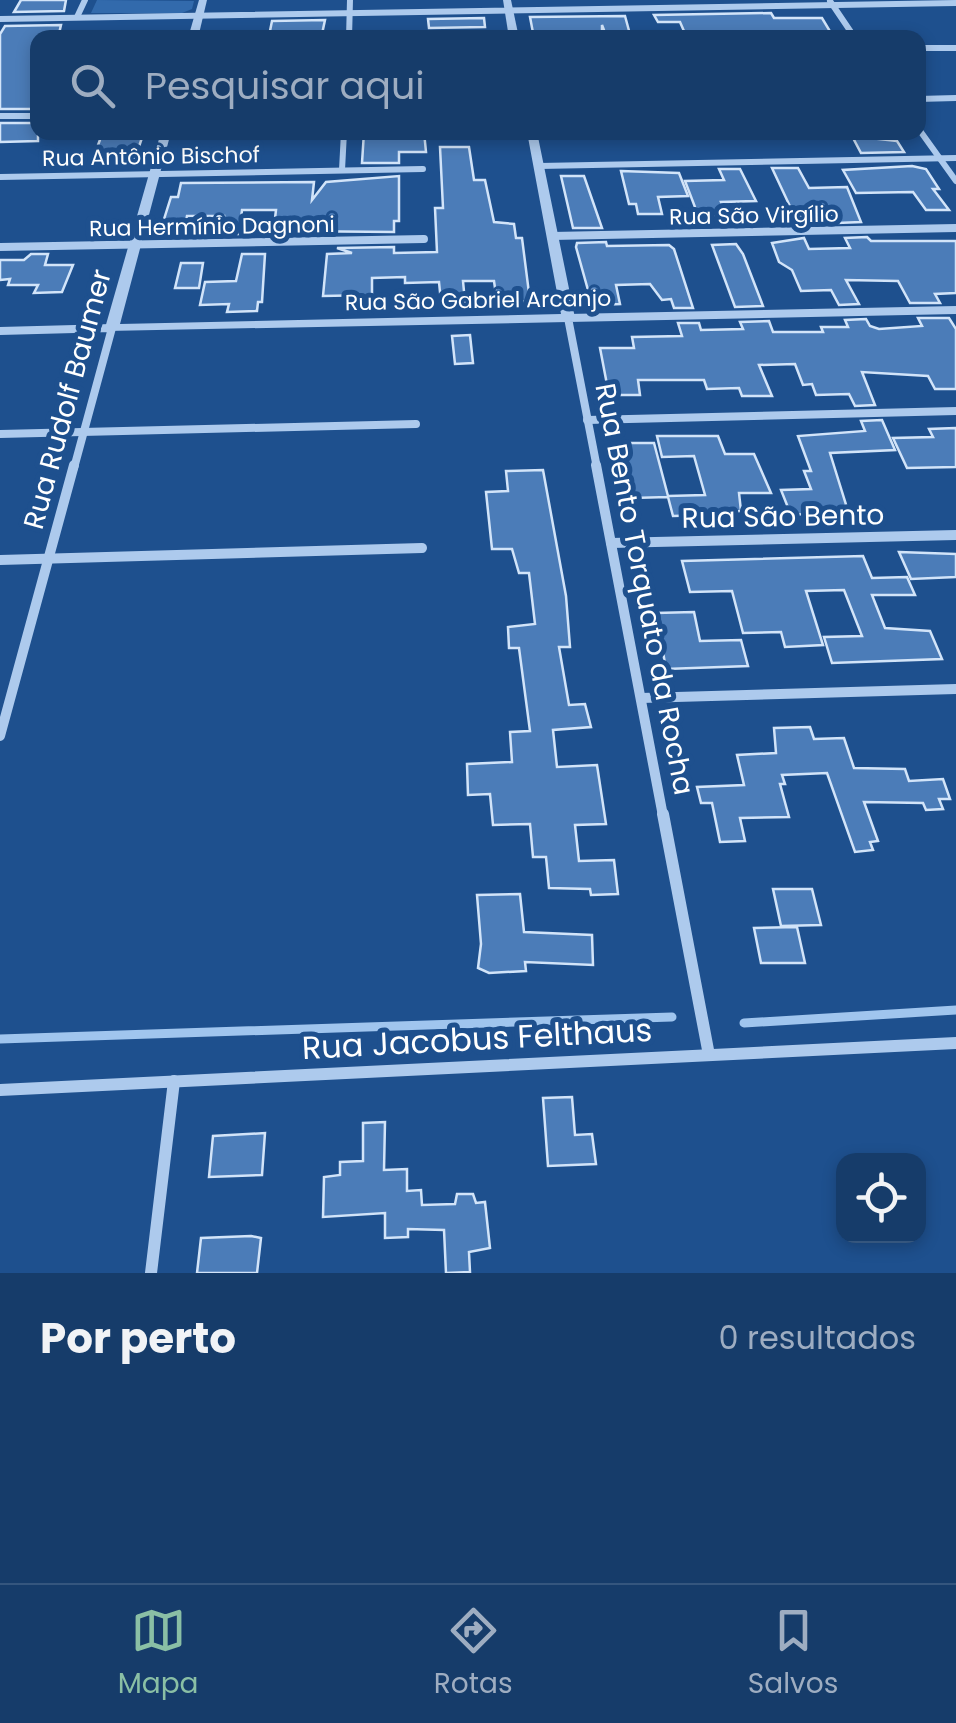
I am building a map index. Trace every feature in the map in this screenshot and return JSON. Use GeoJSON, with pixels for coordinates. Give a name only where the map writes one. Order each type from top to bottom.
{"type":"FeatureCollection","features":[{"type":"Feature","properties":{"kind":"street"},"geometry":{"type":"LineString","coordinates":[[77,17],[85,0]]}},
{"type":"Feature","properties":{"kind":"street"},"geometry":{"type":"LineString","coordinates":[[194,30],[203,0]]}},
{"type":"Feature","properties":{"kind":"street"},"geometry":{"type":"LineString","coordinates":[[349,30],[350,0]]}},
{"type":"Feature","properties":{"kind":"street"},"geometry":{"type":"LineString","coordinates":[[831,2],[850,30]]}},
{"type":"Feature","properties":{"kind":"street"},"geometry":{"type":"LineString","coordinates":[[0,18],[350,13],[508,5],[956,3]]}},
{"type":"Feature","properties":{"kind":"street"},"geometry":{"type":"LineString","coordinates":[[508,5],[513,30]]}},
{"type":"Feature","properties":{"kind":"street"},"geometry":{"type":"LineString","coordinates":[[926,48],[956,48]]}},
{"type":"Feature","properties":{"kind":"street"},"geometry":{"type":"LineString","coordinates":[[926,99],[956,98]]}},
{"type":"Feature","properties":{"kind":"street"},"geometry":{"type":"LineString","coordinates":[[0,116],[30,116]]}},
{"type":"Feature","properties":{"kind":"street"},"geometry":{"type":"LineString","coordinates":[[926,139],[956,181]]}},
{"type":"Feature","properties":{"kind":"street","name":"Rua Rudolf Baumer"},"geometry":{"type":"LineString","coordinates":[[0,736],[164,140]]}},
{"type":"Feature","properties":{"kind":"street"},"geometry":{"type":"LineString","coordinates":[[342,170],[344,140]]}},
{"type":"Feature","properties":{"kind":"street","name":"Rua Bento Torquato da Rocha"},"geometry":{"type":"LineString","coordinates":[[533,140],[709,1056]]}},
{"type":"Feature","properties":{"kind":"street"},"geometry":{"type":"LineString","coordinates":[[538,166],[956,158]]}},
{"type":"Feature","properties":{"kind":"street","name":"Rua Antônio Bischof"},"geometry":{"type":"LineString","coordinates":[[0,176],[424,168]]}},
{"type":"Feature","properties":{"kind":"street","name":"Rua São Virgílio"},"geometry":{"type":"LineString","coordinates":[[552,236],[956,228]]}},
{"type":"Feature","properties":{"kind":"street","name":"Rua Hermínio Dagnoni"},"geometry":{"type":"LineString","coordinates":[[0,248],[424,239]]}},
{"type":"Feature","properties":{"kind":"street","name":"Rua São Gabriel Arcanjo"},"geometry":{"type":"LineString","coordinates":[[0,330],[956,310]]}},
{"type":"Feature","properties":{"kind":"street"},"geometry":{"type":"LineString","coordinates":[[587,420],[956,412]]}},
{"type":"Feature","properties":{"kind":"street"},"geometry":{"type":"LineString","coordinates":[[0,434],[416,424]]}},
{"type":"Feature","properties":{"kind":"street","name":"Rua São Bento"},"geometry":{"type":"LineString","coordinates":[[611,543],[956,535]]}},
{"type":"Feature","properties":{"kind":"street"},"geometry":{"type":"LineString","coordinates":[[0,560],[422,548]]}},
{"type":"Feature","properties":{"kind":"street"},"geometry":{"type":"LineString","coordinates":[[640,698],[956,689]]}},
{"type":"Feature","properties":{"kind":"street","name":"Rua Jacobus Felthaus"},"geometry":{"type":"LineString","coordinates":[[0,1090],[956,1043]]}},
{"type":"Feature","properties":{"kind":"street"},"geometry":{"type":"LineString","coordinates":[[152,1273],[174,1082]]}},
{"type":"Feature","properties":{"kind":"shaded area"},"geometry":{"type":"Polygon","coordinates":[[[97,0],[194,1],[192,9],[182,13],[91,13],[97,0]]]}},
{"type":"Feature","properties":{"kind":"building"},"geometry":{"type":"Polygon","coordinates":[[[21,0],[66,0],[64,11],[14,12],[21,0]]]}},
{"type":"Feature","properties":{"kind":"building"},"geometry":{"type":"Polygon","coordinates":[[[771,13],[774,18],[822,18],[829,30],[684,30],[680,22],[658,22],[654,15],[771,13]]]}},
{"type":"Feature","properties":{"kind":"building"},"geometry":{"type":"Polygon","coordinates":[[[625,16],[629,30],[604,30],[602,25],[602,30],[532,30],[530,17],[625,16]]]}},
{"type":"Feature","properties":{"kind":"building"},"geometry":{"type":"Polygon","coordinates":[[[484,18],[485,27],[429,28],[428,19],[484,18]]]}},
{"type":"Feature","properties":{"kind":"building"},"geometry":{"type":"Polygon","coordinates":[[[325,20],[323,30],[270,30],[272,21],[325,20]]]}},
{"type":"Feature","properties":{"kind":"building"},"geometry":{"type":"Polygon","coordinates":[[[61,25],[60,30],[30,30],[30,109],[0,109],[0,34],[5,26],[61,25]]]}},
{"type":"Feature","properties":{"kind":"building"},"geometry":{"type":"Polygon","coordinates":[[[0,123],[30,123],[30,140],[38,140],[38,141],[0,142],[0,123]]]}},
{"type":"Feature","properties":{"kind":"building"},"geometry":{"type":"Polygon","coordinates":[[[100,140],[141,140],[133,164],[91,164],[100,140]]]}},
{"type":"Feature","properties":{"kind":"building"},"geometry":{"type":"Polygon","coordinates":[[[363,140],[425,140],[426,152],[399,152],[399,163],[362,163],[363,140]]]}},
{"type":"Feature","properties":{"kind":"building"},"geometry":{"type":"Polygon","coordinates":[[[854,140],[897,141],[904,152],[861,153],[854,140]]]}},
{"type":"Feature","properties":{"kind":"building"},"geometry":{"type":"Polygon","coordinates":[[[440,147],[469,147],[474,180],[485,180],[494,222],[514,224],[516,238],[522,238],[530,301],[497,302],[494,281],[463,281],[465,302],[441,302],[439,282],[405,283],[405,277],[372,278],[372,295],[323,296],[327,254],[352,253],[337,248],[394,247],[394,253],[437,252],[435,208],[443,208],[440,147]]]}},
{"type":"Feature","properties":{"kind":"building"},"geometry":{"type":"Polygon","coordinates":[[[912,166],[926,169],[939,189],[933,189],[949,210],[926,210],[913,192],[856,193],[843,170],[912,166]]]}},
{"type":"Feature","properties":{"kind":"building"},"geometry":{"type":"Polygon","coordinates":[[[772,168],[798,168],[809,188],[847,187],[861,222],[837,223],[834,216],[795,217],[772,168]]]}},
{"type":"Feature","properties":{"kind":"building"},"geometry":{"type":"Polygon","coordinates":[[[719,169],[740,169],[756,201],[721,202],[727,215],[698,215],[685,181],[724,180],[719,169]]]}},
{"type":"Feature","properties":{"kind":"building"},"geometry":{"type":"Polygon","coordinates":[[[621,171],[679,173],[688,196],[658,197],[662,214],[638,214],[636,204],[629,204],[621,171]]]}},
{"type":"Feature","properties":{"kind":"building"},"geometry":{"type":"Polygon","coordinates":[[[399,176],[399,221],[394,221],[394,232],[285,231],[274,227],[276,210],[242,210],[239,234],[221,234],[224,216],[187,216],[184,232],[160,232],[171,197],[178,197],[181,183],[314,182],[312,200],[326,182],[399,176]]]}},
{"type":"Feature","properties":{"kind":"building"},"geometry":{"type":"Polygon","coordinates":[[[561,176],[584,176],[602,228],[573,228],[561,176]]]}},
{"type":"Feature","properties":{"kind":"building"},"geometry":{"type":"Polygon","coordinates":[[[867,237],[871,241],[956,241],[956,293],[935,294],[940,303],[910,303],[898,281],[846,280],[859,304],[839,305],[831,290],[801,291],[792,270],[779,262],[772,243],[804,238],[809,249],[850,248],[845,238],[867,237]]]}},
{"type":"Feature","properties":{"kind":"building"},"geometry":{"type":"Polygon","coordinates":[[[606,242],[607,246],[669,245],[674,249],[693,308],[674,308],[671,299],[662,300],[650,284],[616,285],[620,304],[598,305],[595,290],[588,290],[576,247],[577,243],[606,242]]]}},
{"type":"Feature","properties":{"kind":"building"},"geometry":{"type":"Polygon","coordinates":[[[736,244],[763,306],[735,307],[712,245],[736,244]]]}},
{"type":"Feature","properties":{"kind":"building"},"geometry":{"type":"Polygon","coordinates":[[[31,254],[48,254],[45,265],[73,265],[62,292],[34,293],[38,285],[8,285],[10,279],[0,280],[0,260],[24,260],[31,254]]]}},
{"type":"Feature","properties":{"kind":"building"},"geometry":{"type":"Polygon","coordinates":[[[242,254],[265,254],[262,302],[258,302],[257,311],[227,312],[229,304],[200,305],[205,282],[236,281],[242,254]]]}},
{"type":"Feature","properties":{"kind":"building"},"geometry":{"type":"Polygon","coordinates":[[[181,263],[203,263],[199,288],[175,288],[181,263]]]}},
{"type":"Feature","properties":{"kind":"building"},"geometry":{"type":"Polygon","coordinates":[[[918,318],[949,318],[956,329],[956,389],[935,389],[928,376],[862,372],[875,405],[855,406],[849,394],[816,395],[812,384],[803,385],[795,364],[759,365],[772,396],[742,396],[739,388],[707,389],[704,380],[638,380],[640,395],[609,395],[600,348],[634,348],[632,337],[682,336],[678,323],[699,323],[701,330],[743,329],[740,322],[769,321],[773,332],[823,332],[821,327],[848,327],[845,320],[866,319],[870,326],[879,329],[922,326],[918,318]]]}},
{"type":"Feature","properties":{"kind":"building"},"geometry":{"type":"Polygon","coordinates":[[[470,335],[473,363],[455,364],[452,336],[470,335]]]}},
{"type":"Feature","properties":{"kind":"building"},"geometry":{"type":"Polygon","coordinates":[[[882,420],[895,450],[830,453],[848,511],[791,515],[781,490],[811,489],[804,471],[811,471],[798,436],[865,431],[861,421],[882,420]]]}},
{"type":"Feature","properties":{"kind":"building"},"geometry":{"type":"Polygon","coordinates":[[[956,428],[956,467],[907,468],[893,438],[933,437],[929,429],[956,428]]]}},
{"type":"Feature","properties":{"kind":"building"},"geometry":{"type":"Polygon","coordinates":[[[657,436],[718,436],[725,454],[754,454],[771,493],[739,493],[741,511],[707,512],[708,515],[673,516],[668,497],[632,498],[623,443],[654,443],[668,496],[705,495],[694,456],[662,457],[657,436]]]}},
{"type":"Feature","properties":{"kind":"building"},"geometry":{"type":"Polygon","coordinates":[[[543,470],[566,596],[570,647],[559,647],[569,705],[585,704],[591,727],[553,730],[557,767],[597,765],[606,824],[575,825],[579,861],[614,860],[618,894],[591,895],[590,889],[549,888],[546,857],[533,857],[530,824],[493,825],[490,794],[468,795],[467,764],[512,762],[510,732],[530,731],[519,648],[509,648],[508,627],[535,624],[529,573],[519,573],[512,549],[492,549],[486,492],[508,491],[506,471],[543,470]]]}},
{"type":"Feature","properties":{"kind":"building"},"geometry":{"type":"Polygon","coordinates":[[[899,552],[956,554],[956,577],[911,579],[899,552]]]}},
{"type":"Feature","properties":{"kind":"building"},"geometry":{"type":"Polygon","coordinates":[[[863,556],[872,578],[907,577],[915,595],[872,595],[885,628],[930,631],[942,659],[832,663],[824,637],[862,636],[844,590],[806,591],[823,645],[785,647],[781,632],[743,633],[732,591],[690,592],[682,561],[863,556]]]}},
{"type":"Feature","properties":{"kind":"building"},"geometry":{"type":"Polygon","coordinates":[[[694,612],[700,641],[741,640],[748,666],[666,669],[656,613],[694,612]]]}},
{"type":"Feature","properties":{"kind":"building"},"geometry":{"type":"Polygon","coordinates":[[[810,727],[814,739],[844,738],[854,768],[905,769],[909,781],[943,779],[950,799],[939,799],[943,809],[926,810],[923,803],[864,802],[878,841],[870,842],[873,850],[855,852],[827,773],[782,775],[785,784],[780,784],[789,817],[740,818],[745,841],[720,842],[712,803],[701,803],[697,787],[744,785],[737,755],[776,753],[774,728],[810,727]]]}},
{"type":"Feature","properties":{"kind":"building"},"geometry":{"type":"Polygon","coordinates":[[[773,889],[812,889],[821,925],[781,926],[773,889]]]}},
{"type":"Feature","properties":{"kind":"building"},"geometry":{"type":"Polygon","coordinates":[[[520,894],[524,932],[592,935],[593,965],[525,962],[526,971],[489,973],[478,968],[481,944],[477,895],[520,894]]]}},
{"type":"Feature","properties":{"kind":"building"},"geometry":{"type":"Polygon","coordinates":[[[797,927],[805,963],[761,963],[754,928],[797,927]]]}},
{"type":"Feature","properties":{"kind":"building"},"geometry":{"type":"Polygon","coordinates":[[[572,1097],[575,1135],[592,1134],[596,1164],[548,1166],[543,1098],[572,1097]]]}},
{"type":"Feature","properties":{"kind":"building"},"geometry":{"type":"Polygon","coordinates":[[[385,1122],[384,1170],[407,1169],[407,1191],[421,1190],[422,1205],[455,1204],[457,1194],[473,1194],[476,1203],[485,1202],[490,1248],[469,1252],[470,1272],[446,1273],[444,1230],[408,1229],[408,1237],[385,1238],[385,1213],[323,1217],[324,1177],[340,1175],[340,1162],[363,1161],[363,1123],[385,1122]]]}},
{"type":"Feature","properties":{"kind":"building"},"geometry":{"type":"Polygon","coordinates":[[[265,1133],[262,1175],[209,1177],[213,1136],[265,1133]]]}},
{"type":"Feature","properties":{"kind":"building"},"geometry":{"type":"Polygon","coordinates":[[[201,1238],[261,1238],[257,1273],[197,1273],[201,1238]]]}},
{"type":"Feature","properties":{"kind":"waterway"},"geometry":{"type":"LineString","coordinates":[[744,1023],[956,1010]]}},
{"type":"Feature","properties":{"kind":"waterway"},"geometry":{"type":"LineString","coordinates":[[0,1039],[672,1017]]}}]}
